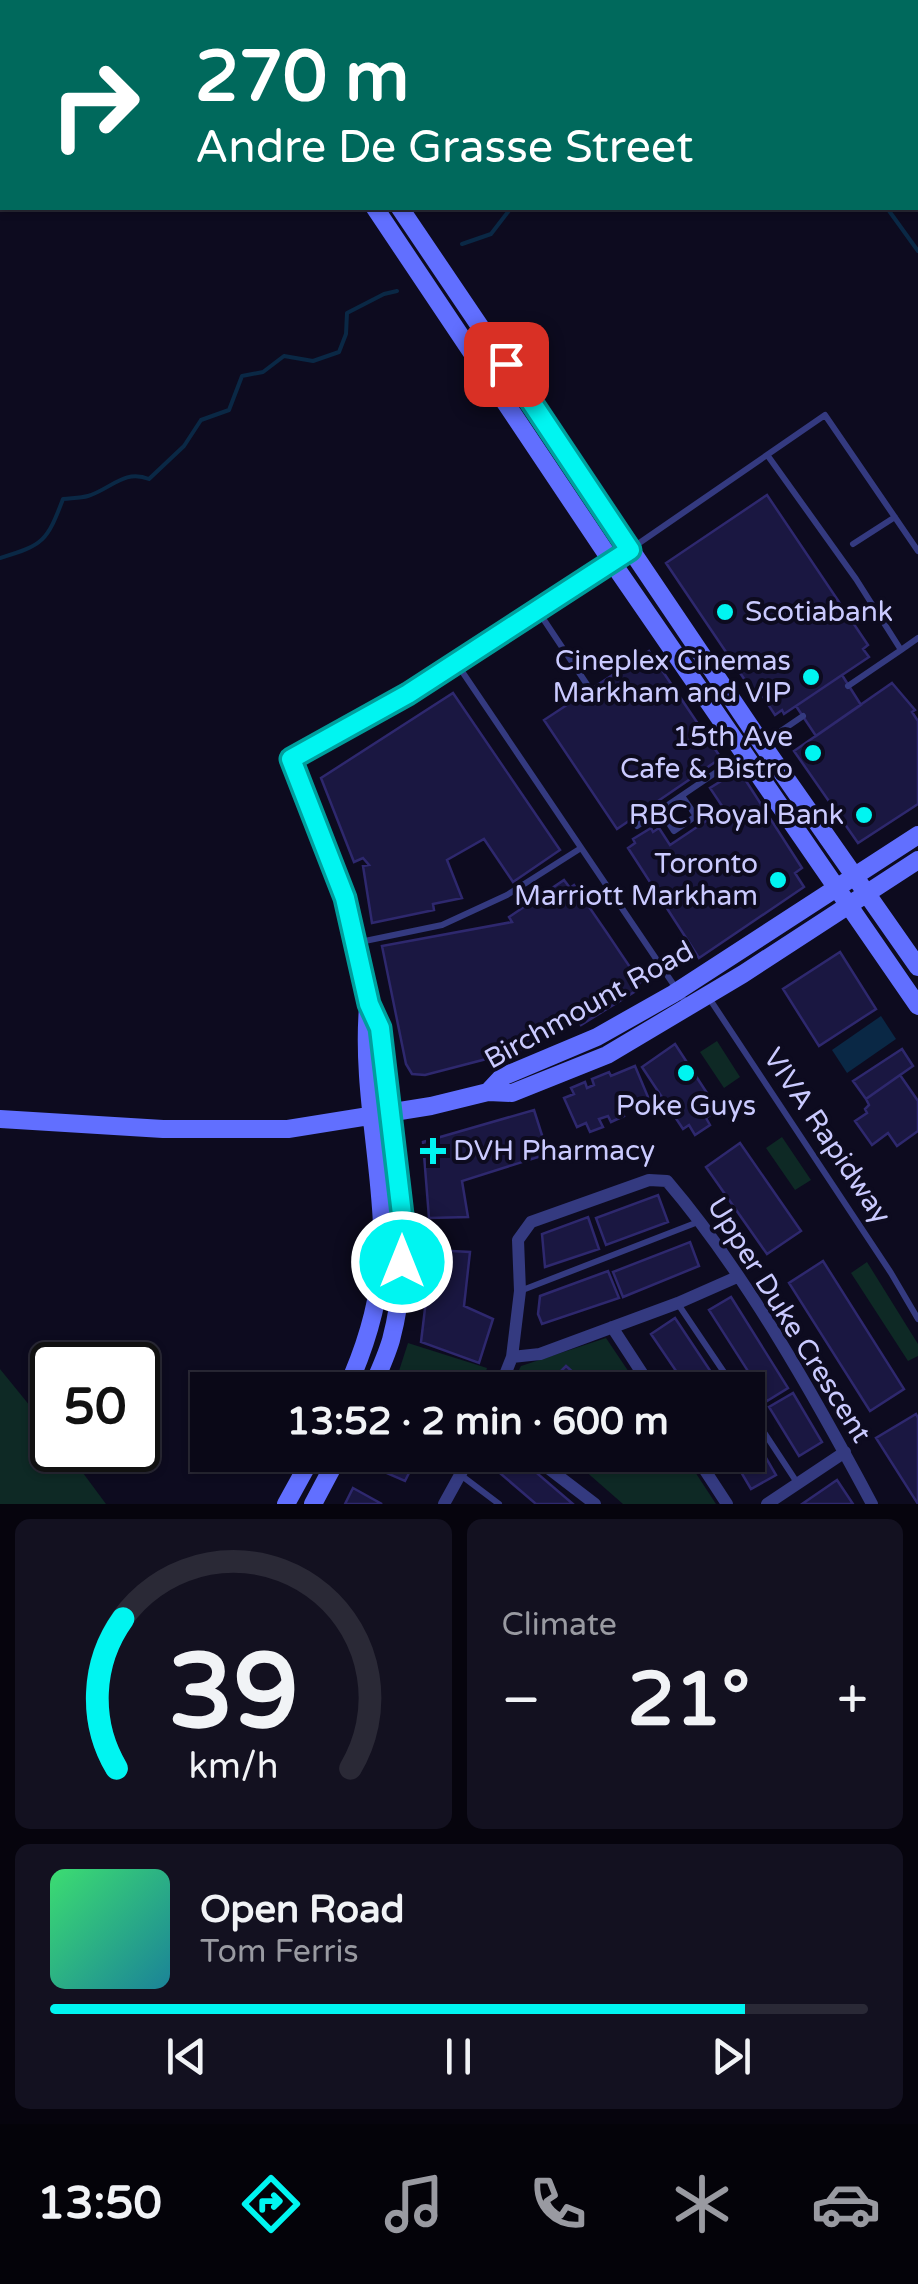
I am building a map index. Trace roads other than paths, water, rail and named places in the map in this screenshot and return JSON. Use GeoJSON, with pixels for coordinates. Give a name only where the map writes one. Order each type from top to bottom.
{"type":"FeatureCollection","features":[{"type":"Feature","properties":{"kind":"main road"},"geometry":{"type":"LineString","coordinates":[[375,210],[612,562],[855,875],[918,968]]}},
{"type":"Feature","properties":{"kind":"main road"},"geometry":{"type":"LineString","coordinates":[[401,210],[630,550],[838,886],[918,1006]]}},
{"type":"Feature","properties":{"kind":"main road"},"geometry":{"type":"LineString","coordinates":[[378,1372],[390,1342],[400,1290],[403,1223],[380,1028],[369,1004],[340,882],[291,759],[408,694],[612,562]]}},
{"type":"Feature","properties":{"kind":"main road","name":"Birchmount Road"},"geometry":{"type":"LineString","coordinates":[[0,1119],[163,1129],[288,1129],[488,1092],[512,1093],[607,1055],[683,999],[697,979],[918,835]]}},
{"type":"Feature","properties":{"kind":"main road","name":"Birchmount Road"},"geometry":{"type":"LineString","coordinates":[[683,999],[708,996],[918,860]]}},
{"type":"Feature","properties":{"kind":"main road"},"geometry":{"type":"LineString","coordinates":[[354,1372],[373,1319],[382,1255],[381,1206],[370,1116],[366,1033],[369,1004]]}},
{"type":"Feature","properties":{"kind":"main road"},"geometry":{"type":"LineString","coordinates":[[286,1504],[304,1472]]}},
{"type":"Feature","properties":{"kind":"main road"},"geometry":{"type":"LineString","coordinates":[[313,1504],[331,1472]]}},
{"type":"Feature","properties":{"kind":"street"},"geometry":{"type":"LineString","coordinates":[[612,562],[630,550]]}},
{"type":"Feature","properties":{"kind":"street","name":"Upper Duke Crescent"},"geometry":{"type":"LineString","coordinates":[[506,1372],[512,1357],[520,1291],[518,1240],[531,1222],[649,1180],[667,1182],[737,1277],[872,1504]]}},
{"type":"Feature","properties":{"kind":"street"},"geometry":{"type":"LineString","coordinates":[[512,1357],[540,1354],[737,1277]]}},
{"type":"Feature","properties":{"kind":"street"},"geometry":{"type":"LineString","coordinates":[[612,1327],[641,1372]]}},
{"type":"Feature","properties":{"kind":"street"},"geometry":{"type":"LineString","coordinates":[[767,1504],[844,1452]]}},
{"type":"Feature","properties":{"kind":"street"},"geometry":{"type":"LineString","coordinates":[[444,1504],[464,1472]]}},
{"type":"Feature","properties":{"kind":"street"},"geometry":{"type":"LineString","coordinates":[[553,1472],[595,1504]]}},
{"type":"Feature","properties":{"kind":"street"},"geometry":{"type":"LineString","coordinates":[[706,1472],[727,1504]]}},
{"type":"Feature","properties":{"kind":"lane"},"geometry":{"type":"LineString","coordinates":[[630,550],[824,415],[918,551]]}},
{"type":"Feature","properties":{"kind":"lane"},"geometry":{"type":"LineString","coordinates":[[768,456],[901,650]]}},
{"type":"Feature","properties":{"kind":"lane"},"geometry":{"type":"LineString","coordinates":[[853,544],[896,517]]}},
{"type":"Feature","properties":{"kind":"lane"},"geometry":{"type":"LineString","coordinates":[[538,610],[590,690]]}},
{"type":"Feature","properties":{"kind":"lane"},"geometry":{"type":"LineString","coordinates":[[848,686],[918,638]]}},
{"type":"Feature","properties":{"kind":"lane"},"geometry":{"type":"LineString","coordinates":[[456,663],[683,999]]}},
{"type":"Feature","properties":{"kind":"lane"},"geometry":{"type":"LineString","coordinates":[[637,826],[665,802],[682,796],[803,716]]}},
{"type":"Feature","properties":{"kind":"lane"},"geometry":{"type":"LineString","coordinates":[[660,810],[674,831],[696,816],[682,796]]}},
{"type":"Feature","properties":{"kind":"lane"},"geometry":{"type":"LineString","coordinates":[[355,943],[442,926],[508,895],[582,848]]}},
{"type":"Feature","properties":{"kind":"lane","name":"VIVA Rapidway"},"geometry":{"type":"LineString","coordinates":[[697,979],[918,1320]]}},
{"type":"Feature","properties":{"kind":"lane"},"geometry":{"type":"LineString","coordinates":[[520,1291],[699,1222]]}},
{"type":"Feature","properties":{"kind":"lane"},"geometry":{"type":"LineString","coordinates":[[678,1303],[724,1372]]}},
{"type":"Feature","properties":{"kind":"lane"},"geometry":{"type":"LineString","coordinates":[[765,1434],[798,1485]]}},
{"type":"Feature","properties":{"kind":"lane"},"geometry":{"type":"LineString","coordinates":[[462,1476],[498,1504]]}},
{"type":"Feature","properties":{"kind":"water"},"geometry":{"type":"Polygon","coordinates":[[[881,1016],[896,1039],[847,1073],[832,1050],[881,1016]]]}},
{"type":"Feature","properties":{"kind":"waterway"},"geometry":{"type":"LineString","coordinates":[[462,244],[491,234],[509,210]]}},
{"type":"Feature","properties":{"kind":"waterway"},"geometry":{"type":"LineString","coordinates":[[888,210],[918,251]]}},
{"type":"Feature","properties":{"kind":"waterway"},"geometry":{"type":"LineString","coordinates":[[0,558],[42,539],[63,499],[88,496],[132,476],[149,479],[184,446],[201,420],[229,410],[242,376],[263,372],[284,356],[313,361],[339,352],[346,334],[347,313],[397,291]]}},
{"type":"Feature","properties":{"kind":"place","name":"Scotiabank"},"geometry":{"type":"Point","coordinates":[725,612]}},
{"type":"Feature","properties":{"kind":"place","name":"Cineplex Cinemas Markham and VIP"},"geometry":{"type":"Point","coordinates":[811,677]}},
{"type":"Feature","properties":{"kind":"place","name":"15th Ave Cafe & Bistro"},"geometry":{"type":"Point","coordinates":[813,753]}},
{"type":"Feature","properties":{"kind":"place","name":"RBC Royal Bank"},"geometry":{"type":"Point","coordinates":[864,815]}},
{"type":"Feature","properties":{"kind":"place","name":"Toronto Marriott Markham"},"geometry":{"type":"Point","coordinates":[778,880]}},
{"type":"Feature","properties":{"kind":"place","name":"Poke Guys"},"geometry":{"type":"Point","coordinates":[686,1073]}},
{"type":"Feature","properties":{"kind":"place","name":"DVH Pharmacy"},"geometry":{"type":"Point","coordinates":[433,1151]}}]}
